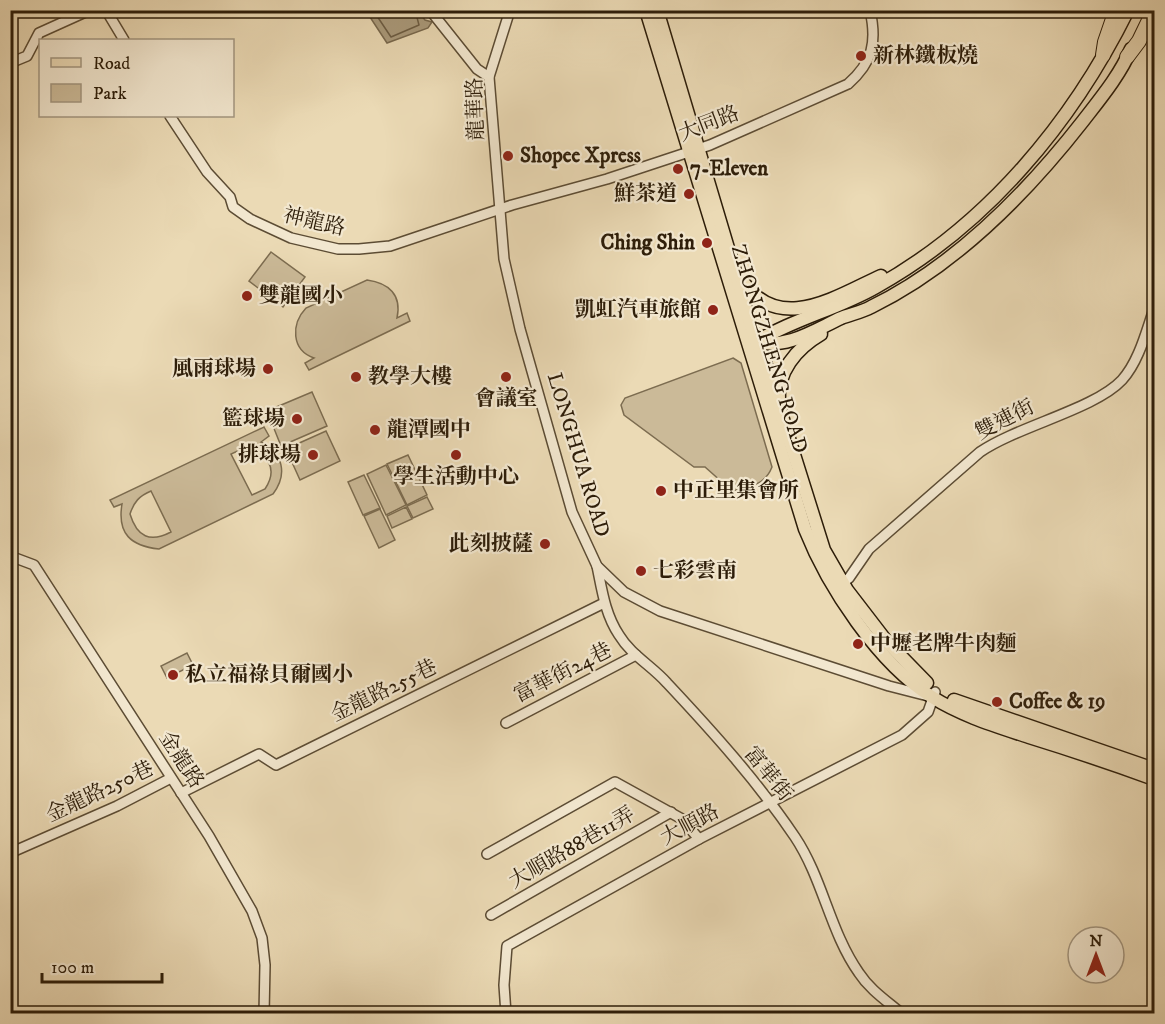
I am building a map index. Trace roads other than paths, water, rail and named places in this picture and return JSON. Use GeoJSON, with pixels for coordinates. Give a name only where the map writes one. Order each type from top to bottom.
{"type":"FeatureCollection","features":[{"type":"Feature","properties":{"kind":"highway"},"geometry":{"type":"LineString","coordinates":[[1103,55],[1116,10]]}},
{"type":"Feature","properties":{"kind":"highway"},"geometry":{"type":"LineString","coordinates":[[1127,57],[1139,41],[1154,10]]}},
{"type":"Feature","properties":{"kind":"main road","name":"ZHONGZHENG ROAD"},"geometry":{"type":"LineString","coordinates":[[646,10],[730,256],[756,342],[764,359],[813,523],[838,586]]}},
{"type":"Feature","properties":{"kind":"main road","name":"ZHONGZHENG ROAD"},"geometry":{"type":"LineString","coordinates":[[657,10],[694,150],[805,529],[838,586],[933,694]]}},
{"type":"Feature","properties":{"kind":"main road"},"geometry":{"type":"LineString","coordinates":[[756,342],[877,287],[918,260],[990,203],[1024,168],[1064,117],[1128,10]]}},
{"type":"Feature","properties":{"kind":"main road"},"geometry":{"type":"LineString","coordinates":[[780,418],[778,395],[784,372],[794,355],[819,335],[909,285],[946,258],[1016,198],[1066,142],[1099,100],[1127,57],[1147,10]]}},
{"type":"Feature","properties":{"kind":"main road"},"geometry":{"type":"LineString","coordinates":[[730,256],[741,280],[754,294],[769,304],[790,311],[821,304],[918,260]]}},
{"type":"Feature","properties":{"kind":"main road"},"geometry":{"type":"LineString","coordinates":[[756,342],[777,345],[870,308]]}},
{"type":"Feature","properties":{"kind":"main road"},"geometry":{"type":"LineString","coordinates":[[933,694],[1155,769]]}},
{"type":"Feature","properties":{"kind":"main road"},"geometry":{"type":"LineString","coordinates":[[933,694],[972,717],[1155,778]]}},
{"type":"Feature","properties":{"kind":"street"},"geometry":{"type":"LineString","coordinates":[[10,63],[27,56],[39,33],[90,10]]}},
{"type":"Feature","properties":{"kind":"street"},"geometry":{"type":"LineString","coordinates":[[106,10],[123,39]]}},
{"type":"Feature","properties":{"kind":"street"},"geometry":{"type":"LineString","coordinates":[[430,10],[477,69],[489,76]]}},
{"type":"Feature","properties":{"kind":"street","name":"龍華路"},"geometry":{"type":"LineString","coordinates":[[500,209],[489,76],[510,10]]}},
{"type":"Feature","properties":{"kind":"street","name":"大同路"},"geometry":{"type":"LineString","coordinates":[[500,209],[597,182],[694,150],[848,84],[863,71],[873,48],[870,10]]}},
{"type":"Feature","properties":{"kind":"street","name":"神龍路"},"geometry":{"type":"LineString","coordinates":[[171,117],[207,172],[230,196],[233,207],[250,219],[291,238],[338,249],[390,246],[500,209]]}},
{"type":"Feature","properties":{"kind":"street","name":"LONGHUA ROAD"},"geometry":{"type":"LineString","coordinates":[[500,209],[504,259],[520,329],[572,512],[597,566],[624,592],[660,611],[889,686],[933,694]]}},
{"type":"Feature","properties":{"kind":"street","name":"雙連街"},"geometry":{"type":"LineString","coordinates":[[838,586],[869,549],[980,452],[1000,438],[1091,400],[1122,380],[1134,362],[1155,309]]}},
{"type":"Feature","properties":{"kind":"street","name":"金龍路"},"geometry":{"type":"LineString","coordinates":[[10,556],[34,565],[209,836],[257,922],[265,965],[264,1014]]}},
{"type":"Feature","properties":{"kind":"street","name":"富華街"},"geometry":{"type":"LineString","coordinates":[[597,566],[604,603],[619,637],[636,656],[665,680],[759,786],[809,861],[833,922],[859,973],[880,996],[902,1014]]}},
{"type":"Feature","properties":{"kind":"street","name":"金龍路255巷"},"geometry":{"type":"LineString","coordinates":[[181,793],[259,754],[276,765],[604,603]]}},
{"type":"Feature","properties":{"kind":"street","name":"富華街24巷"},"geometry":{"type":"LineString","coordinates":[[506,723],[636,656]]}},
{"type":"Feature","properties":{"kind":"street","name":"大順路"},"geometry":{"type":"LineString","coordinates":[[506,1014],[504,985],[507,946],[699,839],[902,735],[928,712],[933,694]]}},
{"type":"Feature","properties":{"kind":"street","name":"金龍路250巷"},"geometry":{"type":"LineString","coordinates":[[10,853],[117,806],[171,778]]}},
{"type":"Feature","properties":{"kind":"street"},"geometry":{"type":"LineString","coordinates":[[487,854],[615,782],[682,819],[699,839]]}},
{"type":"Feature","properties":{"kind":"street","name":"大順路88巷11弄"},"geometry":{"type":"LineString","coordinates":[[491,915],[671,812]]}},
{"type":"Feature","properties":{"kind":"water"},"geometry":{"type":"Polygon","coordinates":[[[366,11],[418,11],[425,20],[432,22],[428,28],[387,43],[366,11]]]}},
{"type":"Feature","properties":{"kind":"place","name":"新林鐵板燒"},"geometry":{"type":"Point","coordinates":[861,56]}},
{"type":"Feature","properties":{"kind":"place","name":"Shopee Xpress"},"geometry":{"type":"Point","coordinates":[508,156]}},
{"type":"Feature","properties":{"kind":"place","name":"7-Eleven"},"geometry":{"type":"Point","coordinates":[678,169]}},
{"type":"Feature","properties":{"kind":"place","name":"鮮茶道"},"geometry":{"type":"Point","coordinates":[689,194]}},
{"type":"Feature","properties":{"kind":"place","name":"Ching Shin"},"geometry":{"type":"Point","coordinates":[707,243]}},
{"type":"Feature","properties":{"kind":"place","name":"雙龍國小"},"geometry":{"type":"Point","coordinates":[247,296]}},
{"type":"Feature","properties":{"kind":"place","name":"凱虹汽車旅館"},"geometry":{"type":"Point","coordinates":[713,310]}},
{"type":"Feature","properties":{"kind":"place","name":"風雨球場"},"geometry":{"type":"Point","coordinates":[268,369]}},
{"type":"Feature","properties":{"kind":"place","name":"教學大樓"},"geometry":{"type":"Point","coordinates":[356,377]}},
{"type":"Feature","properties":{"kind":"place","name":"會議室"},"geometry":{"type":"Point","coordinates":[506,377]}},
{"type":"Feature","properties":{"kind":"place","name":"籃球場"},"geometry":{"type":"Point","coordinates":[297,419]}},
{"type":"Feature","properties":{"kind":"place","name":"龍潭國中"},"geometry":{"type":"Point","coordinates":[375,430]}},
{"type":"Feature","properties":{"kind":"place","name":"排球場"},"geometry":{"type":"Point","coordinates":[313,455]}},
{"type":"Feature","properties":{"kind":"place","name":"學生活動中心"},"geometry":{"type":"Point","coordinates":[456,455]}},
{"type":"Feature","properties":{"kind":"place","name":"中正里集會所"},"geometry":{"type":"Point","coordinates":[661,491]}},
{"type":"Feature","properties":{"kind":"place","name":"此刻披薩"},"geometry":{"type":"Point","coordinates":[545,544]}},
{"type":"Feature","properties":{"kind":"place","name":"七彩雲南"},"geometry":{"type":"Point","coordinates":[641,571]}},
{"type":"Feature","properties":{"kind":"place","name":"中壢老牌牛肉麵"},"geometry":{"type":"Point","coordinates":[858,644]}},
{"type":"Feature","properties":{"kind":"place","name":"私立福祿貝爾國小"},"geometry":{"type":"Point","coordinates":[173,675]}},
{"type":"Feature","properties":{"kind":"place","name":"Coffee & 19"},"geometry":{"type":"Point","coordinates":[997,702]}}]}
